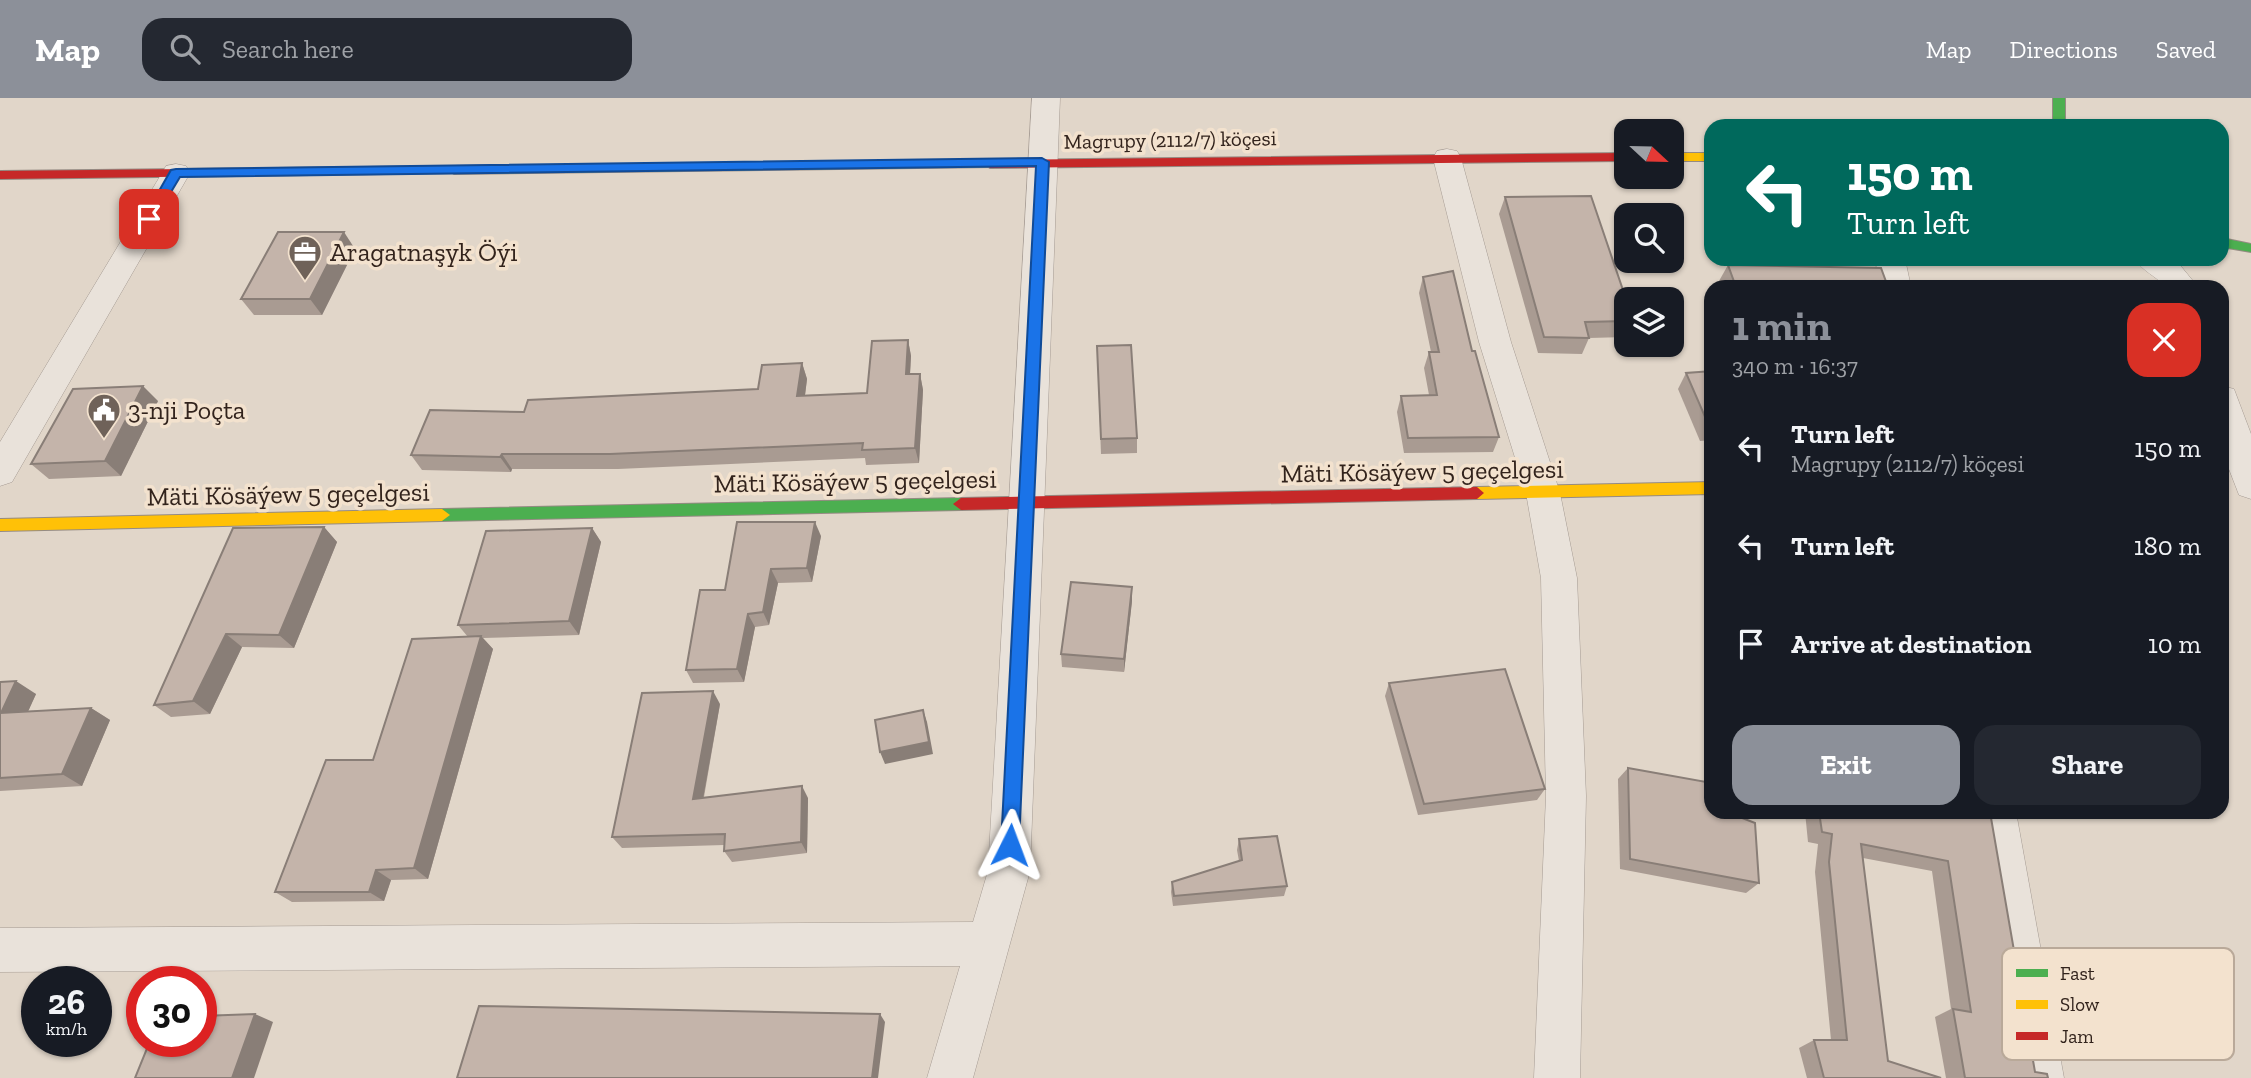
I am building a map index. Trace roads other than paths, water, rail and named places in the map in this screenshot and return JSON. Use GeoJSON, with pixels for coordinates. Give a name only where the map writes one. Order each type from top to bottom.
{"type":"FeatureCollection","features":[{"type":"Feature","properties":{"kind":"street"},"geometry":{"type":"LineString","coordinates":[[950,1078],[1009,871],[1046,98]]}},
{"type":"Feature","properties":{"kind":"street"},"geometry":{"type":"LineString","coordinates":[[2059,98],[2059,119]]}},
{"type":"Feature","properties":{"kind":"street","name":"Magrupy (2112/7) köçesi"},"geometry":{"type":"LineString","coordinates":[[0,175],[1614,157]]}},
{"type":"Feature","properties":{"kind":"street"},"geometry":{"type":"LineString","coordinates":[[1684,157],[1704,157]]}},
{"type":"Feature","properties":{"kind":"street"},"geometry":{"type":"LineString","coordinates":[[1447,158],[1495,342],[1543,493],[1559,578],[1566,796],[1557,1078]]}},
{"type":"Feature","properties":{"kind":"street"},"geometry":{"type":"LineString","coordinates":[[0,472],[176,173]]}},
{"type":"Feature","properties":{"kind":"street"},"geometry":{"type":"LineString","coordinates":[[2229,243],[2251,248]]}},
{"type":"Feature","properties":{"kind":"street"},"geometry":{"type":"LineString","coordinates":[[2163,266],[2177,280]]}},
{"type":"Feature","properties":{"kind":"street"},"geometry":{"type":"LineString","coordinates":[[2229,419],[2251,485]]}},
{"type":"Feature","properties":{"kind":"street","name":"Mäti Kösäýew 5 geçelgesi"},"geometry":{"type":"LineString","coordinates":[[0,525],[1704,488]]}},
{"type":"Feature","properties":{"kind":"street"},"geometry":{"type":"LineString","coordinates":[[1996,819],[2019,948]]}},
{"type":"Feature","properties":{"kind":"street"},"geometry":{"type":"LineString","coordinates":[[0,950],[988,944]]}},
{"type":"Feature","properties":{"kind":"street"},"geometry":{"type":"LineString","coordinates":[[2038,1060],[2041,1078]]}},
{"type":"Feature","properties":{"kind":"place","name":"Aragatnaşyk Öýi"},"geometry":{"type":"Point","coordinates":[305,282]}},
{"type":"Feature","properties":{"kind":"place","name":"3-nji Poçta"},"geometry":{"type":"Point","coordinates":[104,440]}}]}
